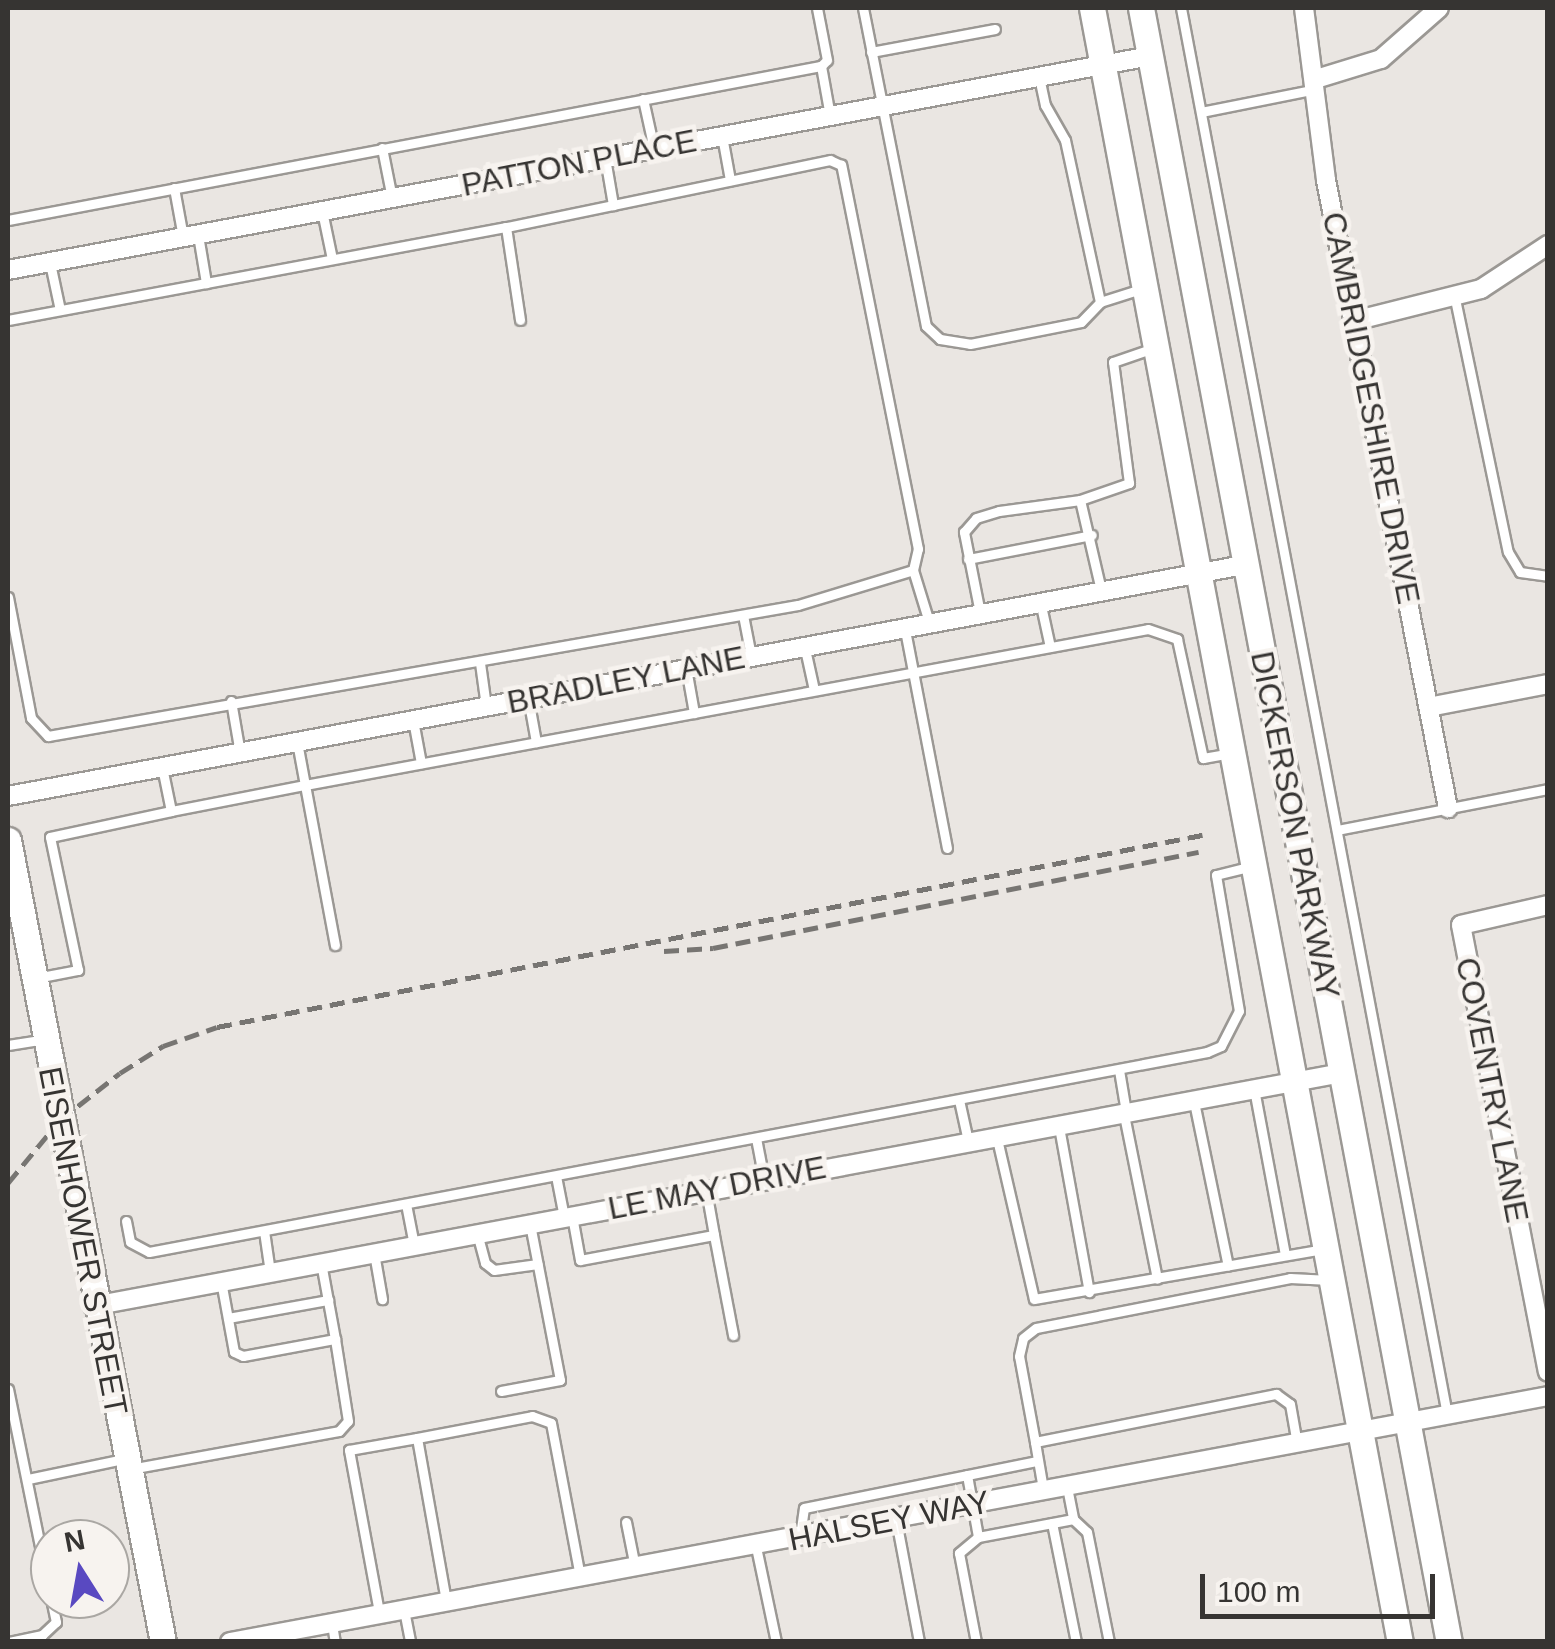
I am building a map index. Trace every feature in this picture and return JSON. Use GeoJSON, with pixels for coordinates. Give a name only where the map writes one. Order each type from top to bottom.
{"type":"FeatureCollection","features":[{"type":"Feature","properties":{"kind":"main road","name":"DICKERSON PARKWAY"},"geometry":{"type":"LineString","coordinates":[[1092,8],[1400,1642]]}},
{"type":"Feature","properties":{"kind":"main road","name":"DICKERSON PARKWAY"},"geometry":{"type":"LineString","coordinates":[[1141,8],[1450,1642]]}},
{"type":"Feature","properties":{"kind":"main road","name":"EISENHOWER STREET"},"geometry":{"type":"LineString","coordinates":[[8,840],[93,1306],[162,1642]]}},
{"type":"Feature","properties":{"kind":"street","name":"CAMBRIDGESHIRE DRIVE"},"geometry":{"type":"LineString","coordinates":[[1304,8],[1317,84],[1326,180],[1448,808]]}},
{"type":"Feature","properties":{"kind":"street"},"geometry":{"type":"LineString","coordinates":[[1317,84],[1381,58],[1439,8]]}},
{"type":"Feature","properties":{"kind":"street","name":"PATTON PLACE"},"geometry":{"type":"LineString","coordinates":[[8,270],[1150,56]]}},
{"type":"Feature","properties":{"kind":"street"},"geometry":{"type":"LineString","coordinates":[[1354,321],[1455,298],[1545,250]]}},
{"type":"Feature","properties":{"kind":"street","name":"BRADLEY LANE"},"geometry":{"type":"LineString","coordinates":[[8,796],[1244,565]]}},
{"type":"Feature","properties":{"kind":"street"},"geometry":{"type":"LineString","coordinates":[[1429,706],[1548,684]]}},
{"type":"Feature","properties":{"kind":"street","name":"COVENTRY LANE"},"geometry":{"type":"LineString","coordinates":[[1548,905],[1461,925],[1548,1372]]}},
{"type":"Feature","properties":{"kind":"street","name":"LE MAY DRIVE"},"geometry":{"type":"LineString","coordinates":[[93,1306],[1342,1073]]}},
{"type":"Feature","properties":{"kind":"street","name":"HALSEY WAY"},"geometry":{"type":"LineString","coordinates":[[230,1642],[1548,1396]]}},
{"type":"Feature","properties":{"kind":"lane"},"geometry":{"type":"LineString","coordinates":[[8,220],[822,66],[827,60],[817,8]]}},
{"type":"Feature","properties":{"kind":"lane"},"geometry":{"type":"LineString","coordinates":[[863,8],[926,326],[940,339],[970,344],[1081,322],[1100,302],[1144,288]]}},
{"type":"Feature","properties":{"kind":"lane"},"geometry":{"type":"LineString","coordinates":[[1181,8],[1447,1415]]}},
{"type":"Feature","properties":{"kind":"lane"},"geometry":{"type":"LineString","coordinates":[[871,52],[994,29]]}},
{"type":"Feature","properties":{"kind":"lane"},"geometry":{"type":"LineString","coordinates":[[822,66],[830,116]]}},
{"type":"Feature","properties":{"kind":"lane"},"geometry":{"type":"LineString","coordinates":[[1040,76],[1045,105],[1064,140],[1100,302]]}},
{"type":"Feature","properties":{"kind":"lane"},"geometry":{"type":"LineString","coordinates":[[1201,112],[1317,84]]}},
{"type":"Feature","properties":{"kind":"lane"},"geometry":{"type":"LineString","coordinates":[[643,100],[654,149]]}},
{"type":"Feature","properties":{"kind":"lane"},"geometry":{"type":"LineString","coordinates":[[722,136],[730,180]]}},
{"type":"Feature","properties":{"kind":"lane"},"geometry":{"type":"LineString","coordinates":[[382,148],[392,198]]}},
{"type":"Feature","properties":{"kind":"lane"},"geometry":{"type":"LineString","coordinates":[[605,158],[614,205]]}},
{"type":"Feature","properties":{"kind":"lane"},"geometry":{"type":"LineString","coordinates":[[8,320],[506,227],[830,160],[846,174],[918,549],[913,570],[928,622]]}},
{"type":"Feature","properties":{"kind":"lane"},"geometry":{"type":"LineString","coordinates":[[174,188],[206,283]]}},
{"type":"Feature","properties":{"kind":"lane"},"geometry":{"type":"LineString","coordinates":[[322,211],[332,260]]}},
{"type":"Feature","properties":{"kind":"lane"},"geometry":{"type":"LineString","coordinates":[[506,227],[520,320]]}},
{"type":"Feature","properties":{"kind":"lane"},"geometry":{"type":"LineString","coordinates":[[50,262],[60,310]]}},
{"type":"Feature","properties":{"kind":"lane"},"geometry":{"type":"LineString","coordinates":[[1455,298],[1508,552],[1520,572],[1548,576]]}},
{"type":"Feature","properties":{"kind":"lane"},"geometry":{"type":"LineString","coordinates":[[980,612],[964,532],[976,518],[1080,500],[1129,483],[1113,362],[1154,348]]}},
{"type":"Feature","properties":{"kind":"lane"},"geometry":{"type":"LineString","coordinates":[[1080,500],[1092,535],[1101,590]]}},
{"type":"Feature","properties":{"kind":"lane"},"geometry":{"type":"LineString","coordinates":[[968,559],[1092,535]]}},
{"type":"Feature","properties":{"kind":"lane"},"geometry":{"type":"LineString","coordinates":[[8,598],[31,718],[48,736],[230,701],[743,615],[913,570]]}},
{"type":"Feature","properties":{"kind":"lane"},"geometry":{"type":"LineString","coordinates":[[1040,601],[1050,647]]}},
{"type":"Feature","properties":{"kind":"lane"},"geometry":{"type":"LineString","coordinates":[[743,615],[750,656]]}},
{"type":"Feature","properties":{"kind":"lane"},"geometry":{"type":"LineString","coordinates":[[904,627],[947,848]]}},
{"type":"Feature","properties":{"kind":"lane"},"geometry":{"type":"LineString","coordinates":[[34,978],[78,970],[50,837],[694,712],[1148,629],[1177,638],[1203,758],[1233,753]]}},
{"type":"Feature","properties":{"kind":"lane"},"geometry":{"type":"LineString","coordinates":[[804,646],[814,690]]}},
{"type":"Feature","properties":{"kind":"lane"},"geometry":{"type":"LineString","coordinates":[[480,662],[486,706]]}},
{"type":"Feature","properties":{"kind":"lane"},"geometry":{"type":"LineString","coordinates":[[686,668],[694,712]]}},
{"type":"Feature","properties":{"kind":"lane"},"geometry":{"type":"LineString","coordinates":[[528,698],[536,742]]}},
{"type":"Feature","properties":{"kind":"lane"},"geometry":{"type":"LineString","coordinates":[[230,701],[240,753]]}},
{"type":"Feature","properties":{"kind":"lane"},"geometry":{"type":"LineString","coordinates":[[413,720],[422,764]]}},
{"type":"Feature","properties":{"kind":"lane"},"geometry":{"type":"LineString","coordinates":[[297,742],[335,945]]}},
{"type":"Feature","properties":{"kind":"lane"},"geometry":{"type":"LineString","coordinates":[[162,768],[171,811]]}},
{"type":"Feature","properties":{"kind":"lane"},"geometry":{"type":"LineString","coordinates":[[1337,830],[1548,789]]}},
{"type":"Feature","properties":{"kind":"lane"},"geometry":{"type":"LineString","coordinates":[[126,1221],[130,1242],[149,1252],[1207,1052],[1231,1033],[1238,998],[1216,875],[1254,866]]}},
{"type":"Feature","properties":{"kind":"lane"},"geometry":{"type":"LineString","coordinates":[[8,1046],[45,1039]]}},
{"type":"Feature","properties":{"kind":"lane"},"geometry":{"type":"LineString","coordinates":[[1119,1070],[1157,1280]]}},
{"type":"Feature","properties":{"kind":"lane"},"geometry":{"type":"LineString","coordinates":[[1254,1089],[1285,1256]]}},
{"type":"Feature","properties":{"kind":"lane"},"geometry":{"type":"LineString","coordinates":[[1194,1099],[1228,1266]]}},
{"type":"Feature","properties":{"kind":"lane"},"geometry":{"type":"LineString","coordinates":[[959,1100],[968,1141]]}},
{"type":"Feature","properties":{"kind":"lane"},"geometry":{"type":"LineString","coordinates":[[1058,1124],[1090,1292]]}},
{"type":"Feature","properties":{"kind":"lane"},"geometry":{"type":"LineString","coordinates":[[997,1136],[1029,1293],[1050,1300],[1324,1248]]}},
{"type":"Feature","properties":{"kind":"lane"},"geometry":{"type":"LineString","coordinates":[[756,1138],[764,1180]]}},
{"type":"Feature","properties":{"kind":"lane"},"geometry":{"type":"LineString","coordinates":[[556,1176],[580,1260],[714,1235]]}},
{"type":"Feature","properties":{"kind":"lane"},"geometry":{"type":"LineString","coordinates":[[706,1190],[733,1335]]}},
{"type":"Feature","properties":{"kind":"lane"},"geometry":{"type":"LineString","coordinates":[[406,1204],[414,1245]]}},
{"type":"Feature","properties":{"kind":"lane"},"geometry":{"type":"LineString","coordinates":[[501,1391],[560,1380],[530,1224]]}},
{"type":"Feature","properties":{"kind":"lane"},"geometry":{"type":"LineString","coordinates":[[264,1231],[270,1272]]}},
{"type":"Feature","properties":{"kind":"lane"},"geometry":{"type":"LineString","coordinates":[[478,1234],[486,1263],[494,1270],[538,1264]]}},
{"type":"Feature","properties":{"kind":"lane"},"geometry":{"type":"LineString","coordinates":[[374,1253],[382,1300]]}},
{"type":"Feature","properties":{"kind":"lane"},"geometry":{"type":"LineString","coordinates":[[28,1479],[339,1431],[348,1422],[322,1263]]}},
{"type":"Feature","properties":{"kind":"lane"},"geometry":{"type":"LineString","coordinates":[[1043,1492],[1018,1356],[1023,1338],[1036,1328],[1290,1278],[1331,1280]]}},
{"type":"Feature","properties":{"kind":"lane"},"geometry":{"type":"LineString","coordinates":[[221,1282],[234,1352],[243,1356],[335,1339]]}},
{"type":"Feature","properties":{"kind":"lane"},"geometry":{"type":"LineString","coordinates":[[228,1318],[328,1300]]}},
{"type":"Feature","properties":{"kind":"lane"},"geometry":{"type":"LineString","coordinates":[[8,1388],[35,1519]]}},
{"type":"Feature","properties":{"kind":"lane"},"geometry":{"type":"LineString","coordinates":[[1034,1442],[1276,1394],[1290,1404],[1297,1445]]}},
{"type":"Feature","properties":{"kind":"lane"},"geometry":{"type":"LineString","coordinates":[[378,1612],[349,1450],[532,1416],[550,1423],[580,1577]]}},
{"type":"Feature","properties":{"kind":"lane"},"geometry":{"type":"LineString","coordinates":[[417,1438],[446,1600]]}},
{"type":"Feature","properties":{"kind":"lane"},"geometry":{"type":"LineString","coordinates":[[800,1538],[804,1508],[1038,1461]]}},
{"type":"Feature","properties":{"kind":"lane"},"geometry":{"type":"LineString","coordinates":[[966,1475],[978,1537]]}},
{"type":"Feature","properties":{"kind":"lane"},"geometry":{"type":"LineString","coordinates":[[1067,1487],[1073,1518],[1087,1532],[1110,1642]]}},
{"type":"Feature","properties":{"kind":"lane"},"geometry":{"type":"LineString","coordinates":[[882,1493],[919,1642]]}},
{"type":"Feature","properties":{"kind":"lane"},"geometry":{"type":"LineString","coordinates":[[976,1642],[959,1552],[978,1537],[1073,1518]]}},
{"type":"Feature","properties":{"kind":"lane"},"geometry":{"type":"LineString","coordinates":[[626,1522],[636,1567]]}},
{"type":"Feature","properties":{"kind":"lane"},"geometry":{"type":"LineString","coordinates":[[1052,1523],[1076,1642]]}},
{"type":"Feature","properties":{"kind":"lane"},"geometry":{"type":"LineString","coordinates":[[756,1546],[776,1642]]}},
{"type":"Feature","properties":{"kind":"lane"},"geometry":{"type":"LineString","coordinates":[[404,1607],[410,1642]]}},
{"type":"Feature","properties":{"kind":"lane"},"geometry":{"type":"LineString","coordinates":[[9,1642],[42,1635],[55,1619]]}},
{"type":"Feature","properties":{"kind":"lane"},"geometry":{"type":"LineString","coordinates":[[332,1621],[335,1642]]}},
{"type":"Feature","properties":{"kind":"railway"},"geometry":{"type":"LineString","coordinates":[[8,1183],[60,1120],[120,1073],[163,1046],[217,1027],[1207,834]]}},
{"type":"Feature","properties":{"kind":"railway"},"geometry":{"type":"LineString","coordinates":[[664,951],[713,948],[1199,852]]}}]}
